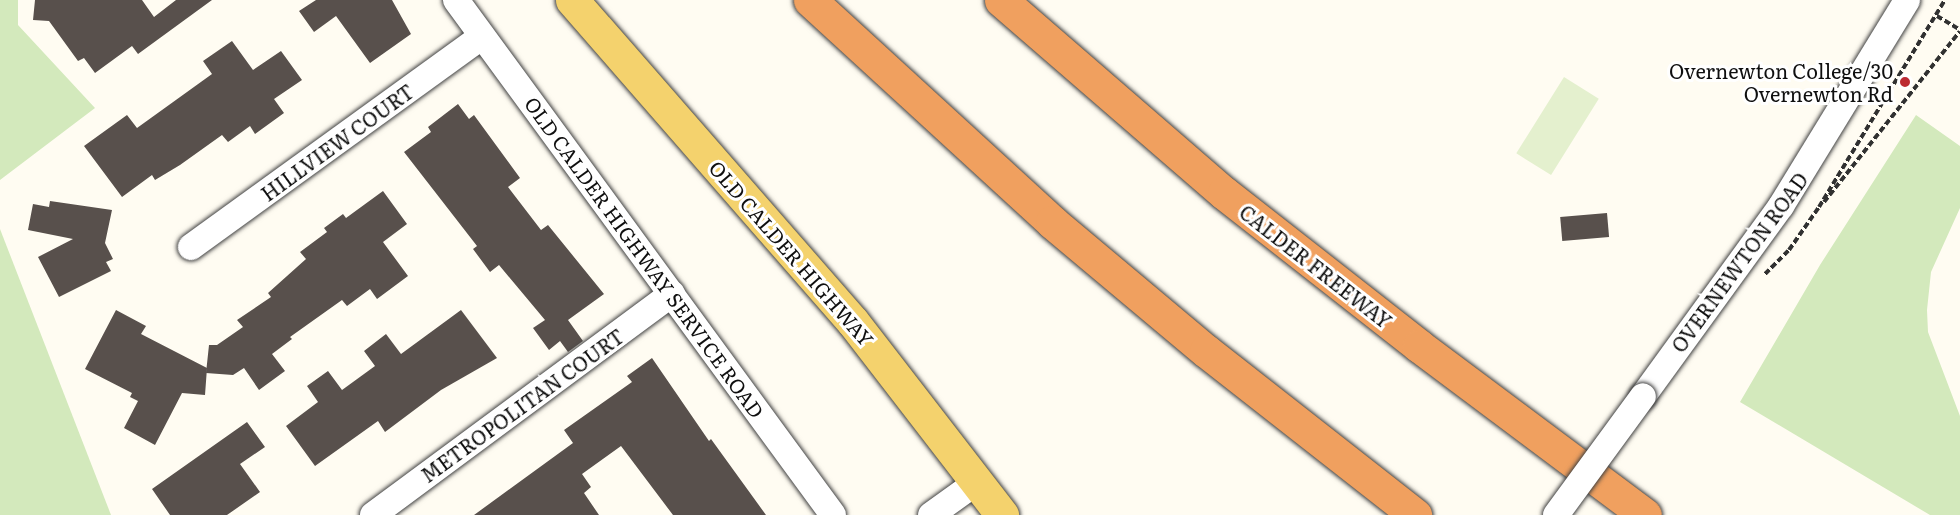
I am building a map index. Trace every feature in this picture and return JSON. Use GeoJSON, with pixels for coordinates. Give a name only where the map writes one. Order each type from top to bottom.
{"type":"FeatureCollection","features":[{"type":"Feature","properties":{"kind":"highway"},"geometry":{"type":"LineString","coordinates":[[810,0],[1052,222],[1206,351],[1415,515]]}},
{"type":"Feature","properties":{"kind":"highway","name":"CALDER FREEWAY"},"geometry":{"type":"LineString","coordinates":[[1001,0],[1224,193],[1341,286],[1645,515]]}},
{"type":"Feature","properties":{"kind":"highway"},"geometry":{"type":"LineString","coordinates":[[1030,0],[1226,187],[1341,286]]}},
{"type":"Feature","properties":{"kind":"main road","name":"OLD CALDER HIGHWAY"},"geometry":{"type":"LineString","coordinates":[[572,0],[853,321],[1002,515]]}},
{"type":"Feature","properties":{"kind":"street","name":"OLD CALDER HIGHWAY SERVICE ROAD"},"geometry":{"type":"LineString","coordinates":[[456,0],[833,515]]}},
{"type":"Feature","properties":{"kind":"street","name":"OVERNEWTON ROAD"},"geometry":{"type":"LineString","coordinates":[[1556,515],[1787,197],[1907,0]]}},
{"type":"Feature","properties":{"kind":"street","name":"HILLVIEW COURT"},"geometry":{"type":"LineString","coordinates":[[191,248],[482,36]]}},
{"type":"Feature","properties":{"kind":"street","name":"METROPOLITAN COURT"},"geometry":{"type":"LineString","coordinates":[[373,515],[672,294]]}},
{"type":"Feature","properties":{"kind":"street"},"geometry":{"type":"LineString","coordinates":[[931,515],[977,482]]}},
{"type":"Feature","properties":{"kind":"path"},"geometry":{"type":"LineString","coordinates":[[1937,16],[1960,31],[1838,188],[1819,207],[1946,0]]}},
{"type":"Feature","properties":{"kind":"green space"},"geometry":{"type":"Polygon","coordinates":[[[0,0],[18,0],[18,25],[95,108],[0,180],[0,0]]]}},
{"type":"Feature","properties":{"kind":"green space"},"geometry":{"type":"Polygon","coordinates":[[[1564,77],[1599,99],[1551,175],[1516,153],[1564,77]]]}},
{"type":"Feature","properties":{"kind":"green space"},"geometry":{"type":"Polygon","coordinates":[[[1916,115],[1960,146],[1960,208],[1931,272],[1927,310],[1928,332],[1960,416],[1960,515],[1930,515],[1740,402],[1820,265],[1916,115]]]}},
{"type":"Feature","properties":{"kind":"green space"},"geometry":{"type":"Polygon","coordinates":[[[0,229],[111,515],[0,515],[0,229]]]}},
{"type":"Feature","properties":{"kind":"building"},"geometry":{"type":"Polygon","coordinates":[[[35,0],[142,0],[154,17],[176,0],[212,0],[138,54],[132,46],[95,73],[84,58],[78,61],[49,21],[33,20],[35,0]]]}},
{"type":"Feature","properties":{"kind":"building"},"geometry":{"type":"Polygon","coordinates":[[[316,0],[392,0],[411,34],[370,63],[336,16],[314,32],[299,11],[316,0]]]}},
{"type":"Feature","properties":{"kind":"building"},"geometry":{"type":"Polygon","coordinates":[[[232,41],[253,70],[281,51],[302,80],[274,99],[284,113],[255,134],[250,126],[228,142],[222,135],[180,165],[155,180],[152,175],[122,197],[84,146],[127,115],[137,128],[212,74],[203,61],[232,41]]]}},
{"type":"Feature","properties":{"kind":"building"},"geometry":{"type":"Polygon","coordinates":[[[458,104],[469,119],[474,115],[520,178],[508,187],[541,230],[548,225],[604,294],[568,320],[583,341],[568,352],[560,341],[549,350],[533,328],[545,320],[499,265],[490,272],[473,249],[477,246],[404,152],[431,132],[428,127],[458,104]]]}},
{"type":"Feature","properties":{"kind":"building"},"geometry":{"type":"Polygon","coordinates":[[[383,191],[407,224],[383,242],[408,276],[377,299],[370,289],[347,306],[342,300],[290,337],[292,339],[272,354],[285,371],[259,390],[244,368],[233,375],[206,373],[209,345],[217,345],[243,327],[237,320],[271,297],[268,293],[306,259],[300,252],[327,232],[324,228],[343,214],[346,218],[383,191]]]}},
{"type":"Feature","properties":{"kind":"building"},"geometry":{"type":"Polygon","coordinates":[[[50,201],[112,210],[105,243],[113,259],[106,262],[111,271],[59,297],[38,257],[73,239],[28,230],[33,204],[49,207],[50,201]]]}},
{"type":"Feature","properties":{"kind":"building"},"geometry":{"type":"Polygon","coordinates":[[[1607,213],[1609,237],[1562,241],[1560,217],[1607,213]]]}},
{"type":"Feature","properties":{"kind":"building"},"geometry":{"type":"Polygon","coordinates":[[[116,310],[146,326],[141,334],[207,368],[205,395],[182,393],[155,445],[124,428],[138,401],[130,397],[132,393],[85,369],[116,310]]]}},
{"type":"Feature","properties":{"kind":"building"},"geometry":{"type":"Polygon","coordinates":[[[461,310],[497,358],[441,390],[385,432],[378,421],[315,466],[286,426],[318,402],[307,386],[328,371],[342,390],[375,366],[364,351],[386,334],[401,354],[461,310]]]}},
{"type":"Feature","properties":{"kind":"building"},"geometry":{"type":"Polygon","coordinates":[[[652,358],[709,441],[711,439],[766,515],[673,515],[621,446],[582,474],[591,487],[584,493],[599,515],[474,515],[573,443],[564,430],[632,382],[627,376],[652,358]]]}},
{"type":"Feature","properties":{"kind":"building"},"geometry":{"type":"Polygon","coordinates":[[[247,422],[265,447],[240,464],[260,492],[227,515],[170,515],[152,489],[247,422]]]}},
{"type":"Feature","properties":{"kind":"place","name":"Overnewton College/30 Overnewton Rd"},"geometry":{"type":"Point","coordinates":[1905,82]}}]}
